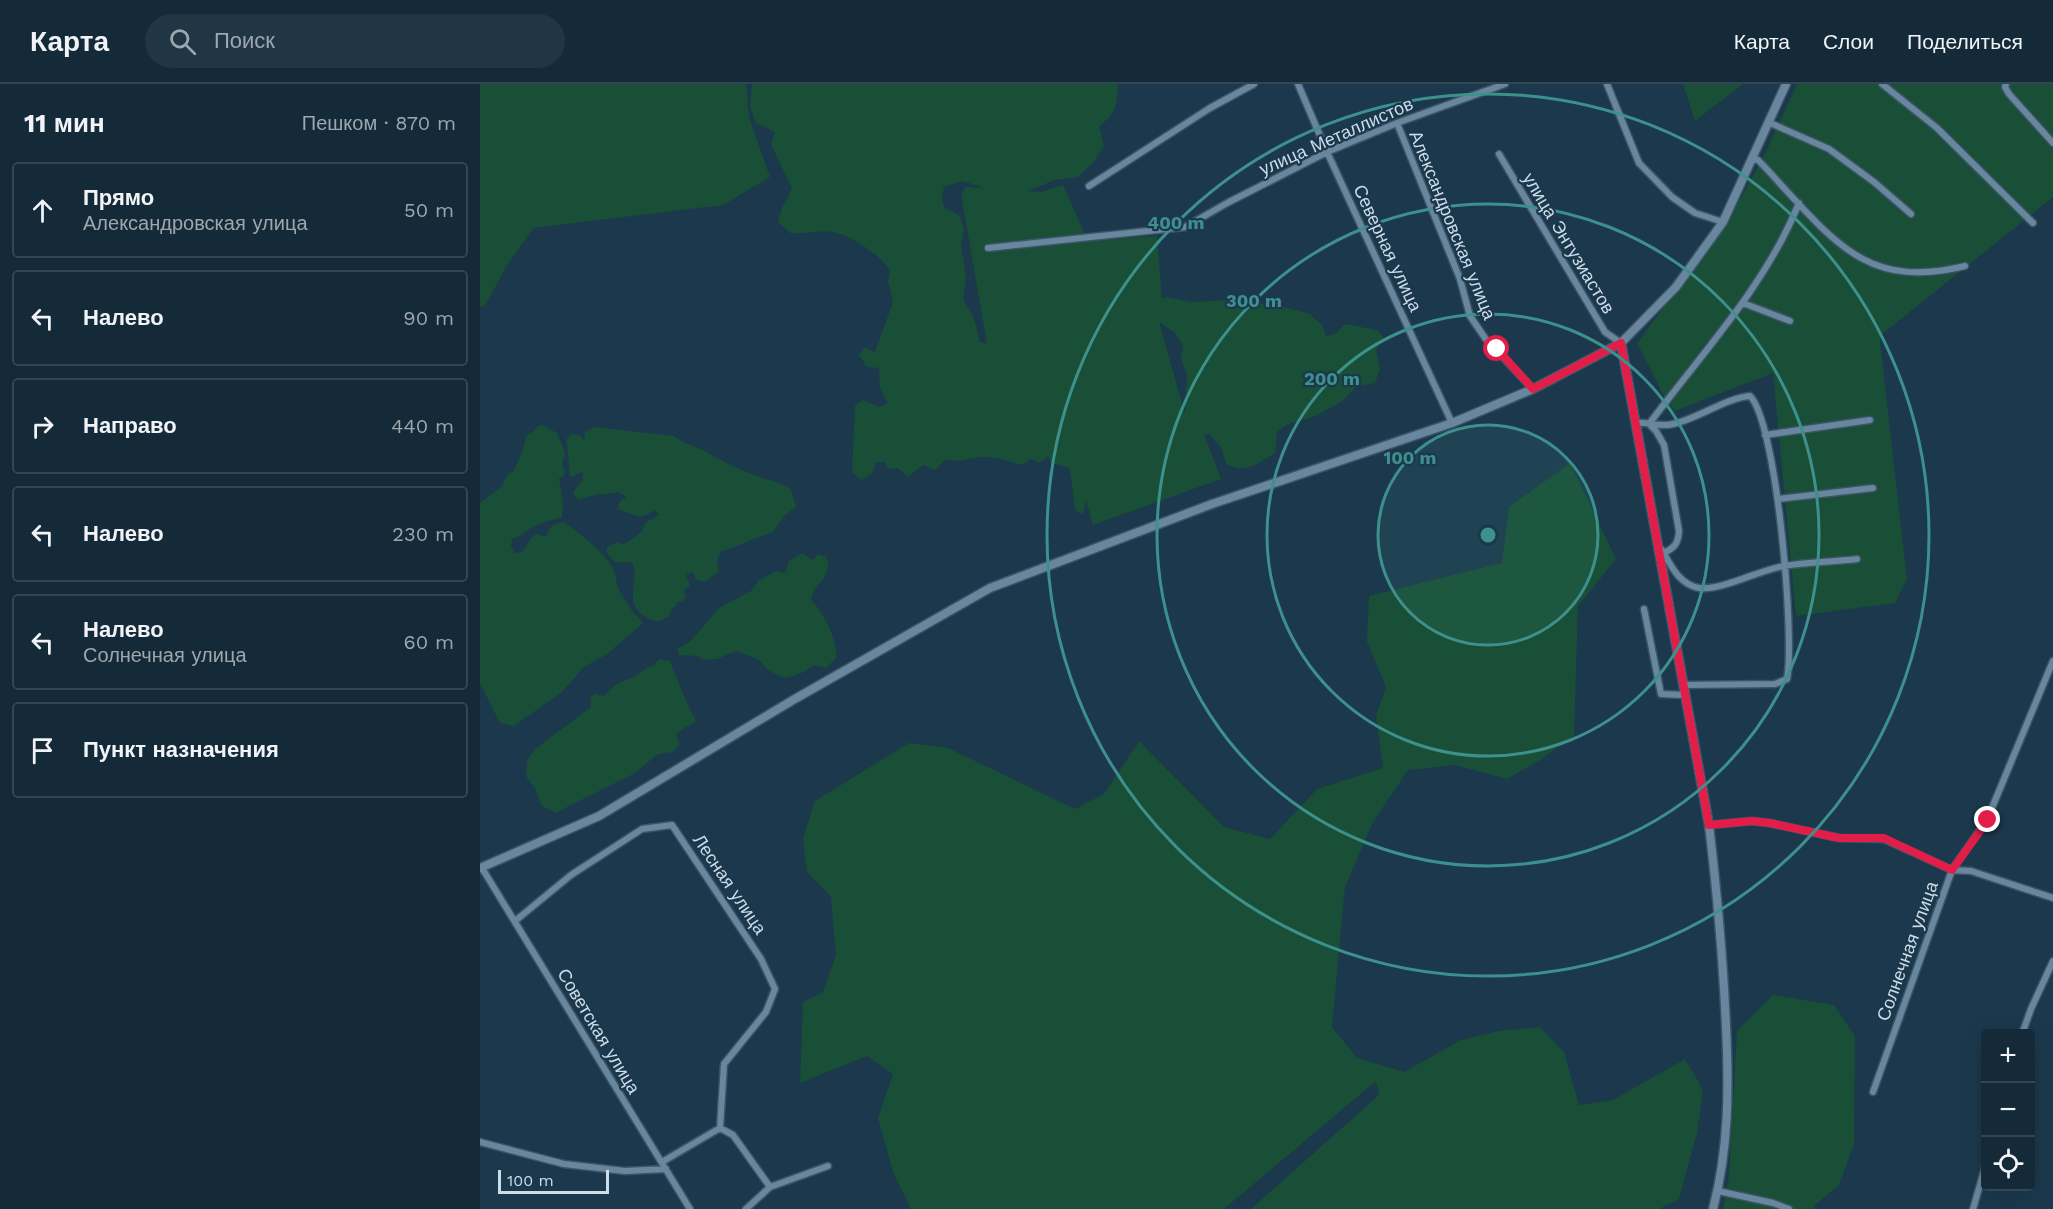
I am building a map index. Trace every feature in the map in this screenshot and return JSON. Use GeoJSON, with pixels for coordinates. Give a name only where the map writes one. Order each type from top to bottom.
{"type":"FeatureCollection","features":[{"type":"Feature","properties":{"kind":"main road"},"geometry":{"type":"LineString","coordinates":[[481,868],[598,816],[793,700],[990,588],[1212,504],[1452,423],[1533,389],[1621,343],[1676,287],[1723,222],[1786,84]]}},
{"type":"Feature","properties":{"kind":"main road"},"geometry":{"type":"LineString","coordinates":[[1621,343],[1709,825],[1718,904],[1728,1063],[1726,1146],[1713,1209]]}},
{"type":"Feature","properties":{"kind":"street"},"geometry":{"type":"LineString","coordinates":[[1089,186],[1210,108],[1254,84]]}},
{"type":"Feature","properties":{"kind":"street","name":"Северная улица"},"geometry":{"type":"LineString","coordinates":[[1298,84],[1452,423]]}},
{"type":"Feature","properties":{"kind":"street","name":"улица Металлистов"},"geometry":{"type":"LineString","coordinates":[[988,248],[1185,228],[1229,202],[1327,152],[1397,123],[1505,84]]}},
{"type":"Feature","properties":{"kind":"street"},"geometry":{"type":"LineString","coordinates":[[1607,84],[1639,164],[1672,197],[1695,213],[1723,222]]}},
{"type":"Feature","properties":{"kind":"street"},"geometry":{"type":"LineString","coordinates":[[1882,84],[1937,128],[2033,223]]}},
{"type":"Feature","properties":{"kind":"street"},"geometry":{"type":"LineString","coordinates":[[2006,84],[2008,94],[2053,143]]}},
{"type":"Feature","properties":{"kind":"street"},"geometry":{"type":"LineString","coordinates":[[1768,122],[1829,149],[1874,182],[1911,214]]}},
{"type":"Feature","properties":{"kind":"street","name":"Александровская улица"},"geometry":{"type":"LineString","coordinates":[[1397,123],[1460,279],[1470,316],[1485,338],[1533,389]]}},
{"type":"Feature","properties":{"kind":"street","name":"улица Энтузиастов"},"geometry":{"type":"LineString","coordinates":[[1498,154],[1605,332],[1621,343]]}},
{"type":"Feature","properties":{"kind":"street"},"geometry":{"type":"LineString","coordinates":[[1752,159],[1758,160],[1831,236],[1863,261],[1887,270],[1911,274],[1939,273],[1965,266]]}},
{"type":"Feature","properties":{"kind":"street"},"geometry":{"type":"LineString","coordinates":[[1649,424],[1743,303],[1799,203]]}},
{"type":"Feature","properties":{"kind":"street"},"geometry":{"type":"LineString","coordinates":[[1743,303],[1790,321]]}},
{"type":"Feature","properties":{"kind":"street"},"geometry":{"type":"LineString","coordinates":[[1635,423],[1661,426],[1674,424],[1736,400],[1750,396],[1754,400],[1765,435],[1778,499],[1788,637],[1787,679],[1775,684],[1683,690],[1661,694],[1644,609]]}},
{"type":"Feature","properties":{"kind":"street"},"geometry":{"type":"LineString","coordinates":[[1765,435],[1870,420]]}},
{"type":"Feature","properties":{"kind":"street"},"geometry":{"type":"LineString","coordinates":[[1649,424],[1664,445],[1678,531],[1678,542],[1664,553]]}},
{"type":"Feature","properties":{"kind":"street"},"geometry":{"type":"LineString","coordinates":[[1778,499],[1873,488]]}},
{"type":"Feature","properties":{"kind":"street"},"geometry":{"type":"LineString","coordinates":[[1656,539],[1681,579],[1700,588],[1723,585],[1764,570],[1784,566],[1857,559]]}},
{"type":"Feature","properties":{"kind":"street","name":"Солнечная улица"},"geometry":{"type":"LineString","coordinates":[[1873,1092],[1952,870],[1988,820],[2053,661]]}},
{"type":"Feature","properties":{"kind":"street"},"geometry":{"type":"LineString","coordinates":[[1709,825],[1752,821],[1839,838],[1884,838],[1952,870],[1971,871],[2053,898]]}},
{"type":"Feature","properties":{"kind":"street","name":"Лесная улица"},"geometry":{"type":"LineString","coordinates":[[515,921],[571,875],[642,829],[672,825],[762,958],[775,989],[766,1012],[724,1064],[720,1128]]}},
{"type":"Feature","properties":{"kind":"street","name":"Советская улица"},"geometry":{"type":"LineString","coordinates":[[481,868],[690,1209]]}},
{"type":"Feature","properties":{"kind":"street"},"geometry":{"type":"LineString","coordinates":[[2024,1029],[2053,961]]}},
{"type":"Feature","properties":{"kind":"street"},"geometry":{"type":"LineString","coordinates":[[480,1142],[564,1164],[625,1171],[664,1166],[720,1128],[733,1135],[770,1187]]}},
{"type":"Feature","properties":{"kind":"street"},"geometry":{"type":"LineString","coordinates":[[746,1209],[770,1187],[828,1166]]}},
{"type":"Feature","properties":{"kind":"street"},"geometry":{"type":"LineString","coordinates":[[1973,1209],[1981,1181]]}},
{"type":"Feature","properties":{"kind":"street"},"geometry":{"type":"LineString","coordinates":[[1718,1191],[1773,1203],[1789,1209]]}},
{"type":"Feature","properties":{"kind":"green space"},"geometry":{"type":"Polygon","coordinates":[[[480,84],[746,84],[749,117],[770,177],[723,205],[533,228],[506,267],[485,306],[480,307],[480,84]]]}},
{"type":"Feature","properties":{"kind":"green space"},"geometry":{"type":"Polygon","coordinates":[[[752,84],[1118,84],[1113,113],[1099,126],[1104,146],[1094,162],[1078,177],[1054,180],[1029,191],[1041,192],[1063,185],[1088,241],[1157,236],[1162,299],[1166,297],[1192,302],[1229,300],[1280,306],[1310,314],[1323,326],[1326,336],[1336,333],[1345,324],[1377,330],[1384,338],[1376,350],[1380,369],[1375,383],[1356,387],[1341,402],[1313,417],[1288,424],[1277,432],[1275,453],[1246,468],[1226,464],[1221,447],[1209,434],[1204,434],[1221,479],[1093,525],[1086,500],[1083,514],[1076,511],[1069,468],[1051,463],[1048,456],[1040,463],[1031,459],[1021,465],[992,457],[957,461],[946,459],[935,470],[923,465],[908,477],[898,468],[888,469],[885,462],[876,462],[873,473],[862,480],[852,473],[855,406],[863,400],[879,407],[888,403],[880,389],[879,368],[867,367],[859,355],[864,347],[875,352],[893,302],[888,281],[890,270],[873,253],[844,235],[825,231],[790,233],[778,222],[792,189],[771,144],[775,132],[756,123],[750,107],[752,84]],[[962,181],[944,187],[942,198],[944,207],[960,216],[964,228],[961,246],[966,276],[963,299],[974,318],[980,342],[987,344],[961,194],[965,187],[985,188],[962,181]],[[1159,322],[1185,414],[1187,375],[1181,359],[1183,345],[1175,333],[1159,322]]]}},
{"type":"Feature","properties":{"kind":"green space"},"geometry":{"type":"Polygon","coordinates":[[[1683,84],[1743,84],[1695,121],[1683,84]]]}},
{"type":"Feature","properties":{"kind":"green space"},"geometry":{"type":"Polygon","coordinates":[[[1797,84],[2053,84],[2053,197],[1882,334],[1880,342],[1907,579],[1895,603],[1796,616],[1773,373],[1675,411],[1667,402],[1637,343],[1726,224],[1762,160],[1797,84]]]}},
{"type":"Feature","properties":{"kind":"green space"},"geometry":{"type":"Polygon","coordinates":[[[543,425],[557,433],[565,454],[562,464],[565,472],[563,477],[559,478],[563,505],[562,518],[533,527],[512,539],[511,547],[515,553],[522,552],[533,536],[538,534],[546,537],[552,526],[564,522],[606,558],[614,571],[619,591],[643,623],[607,654],[584,667],[562,692],[514,726],[500,723],[480,683],[480,503],[502,486],[507,476],[514,470],[523,450],[526,436],[538,426],[543,425]]]}},
{"type":"Feature","properties":{"kind":"green space"},"geometry":{"type":"Polygon","coordinates":[[[594,427],[673,436],[728,464],[791,489],[796,507],[784,516],[772,533],[721,551],[717,560],[719,571],[705,582],[696,580],[693,572],[686,575],[690,585],[684,590],[686,596],[683,601],[677,602],[668,617],[660,621],[651,620],[639,611],[633,599],[632,562],[615,562],[608,555],[606,548],[617,542],[624,544],[633,539],[642,531],[645,523],[659,515],[654,509],[641,516],[617,509],[620,501],[626,497],[618,492],[594,495],[581,500],[575,497],[573,492],[582,481],[583,472],[570,477],[566,439],[573,434],[580,435],[584,441],[585,432],[594,427]]]}},
{"type":"Feature","properties":{"kind":"green space"},"geometry":{"type":"Polygon","coordinates":[[[1570,463],[1616,559],[1578,606],[1574,735],[1540,760],[1507,779],[1455,765],[1408,770],[1373,822],[1345,887],[1332,1027],[1357,1058],[1404,1072],[1461,1040],[1499,1031],[1540,1027],[1564,1052],[1579,1105],[1613,1100],[1685,1059],[1703,1090],[1697,1133],[1679,1199],[1659,1209],[1251,1209],[1379,1095],[1376,1081],[1224,1209],[911,1209],[893,1172],[878,1118],[893,1074],[867,1056],[800,1083],[803,1002],[823,992],[836,955],[831,897],[807,872],[803,838],[815,801],[909,743],[948,748],[1075,809],[1104,794],[1139,741],[1224,827],[1270,839],[1317,789],[1383,768],[1376,716],[1386,687],[1367,642],[1369,596],[1502,563],[1509,507],[1570,463]]]}},
{"type":"Feature","properties":{"kind":"green space"},"geometry":{"type":"Polygon","coordinates":[[[802,553],[812,560],[818,554],[826,557],[829,563],[825,577],[815,588],[811,599],[821,612],[836,648],[837,657],[826,668],[813,666],[799,674],[784,678],[768,670],[759,660],[736,651],[717,659],[704,660],[697,656],[679,655],[677,649],[690,642],[719,608],[751,591],[758,581],[776,571],[786,573],[788,562],[802,553]]]}},
{"type":"Feature","properties":{"kind":"green space"},"geometry":{"type":"Polygon","coordinates":[[[659,659],[670,661],[696,721],[676,735],[680,744],[673,752],[658,754],[635,773],[555,813],[541,805],[536,790],[526,776],[527,761],[535,749],[591,707],[590,697],[596,694],[604,696],[615,685],[653,666],[659,659]]]}},
{"type":"Feature","properties":{"kind":"green space"},"geometry":{"type":"Polygon","coordinates":[[[1773,995],[1834,1005],[1855,1036],[1854,1144],[1839,1185],[1814,1206],[1815,1209],[1723,1209],[1729,1175],[1737,1031],[1773,995]]]}},
{"type":"Feature","properties":{"kind":"route"},"geometry":{"type":"LineString","coordinates":[[1497,349],[1533,389],[1621,343],[1709,825],[1752,821],[1839,838],[1884,838],[1952,870],[1988,820]]}}]}
